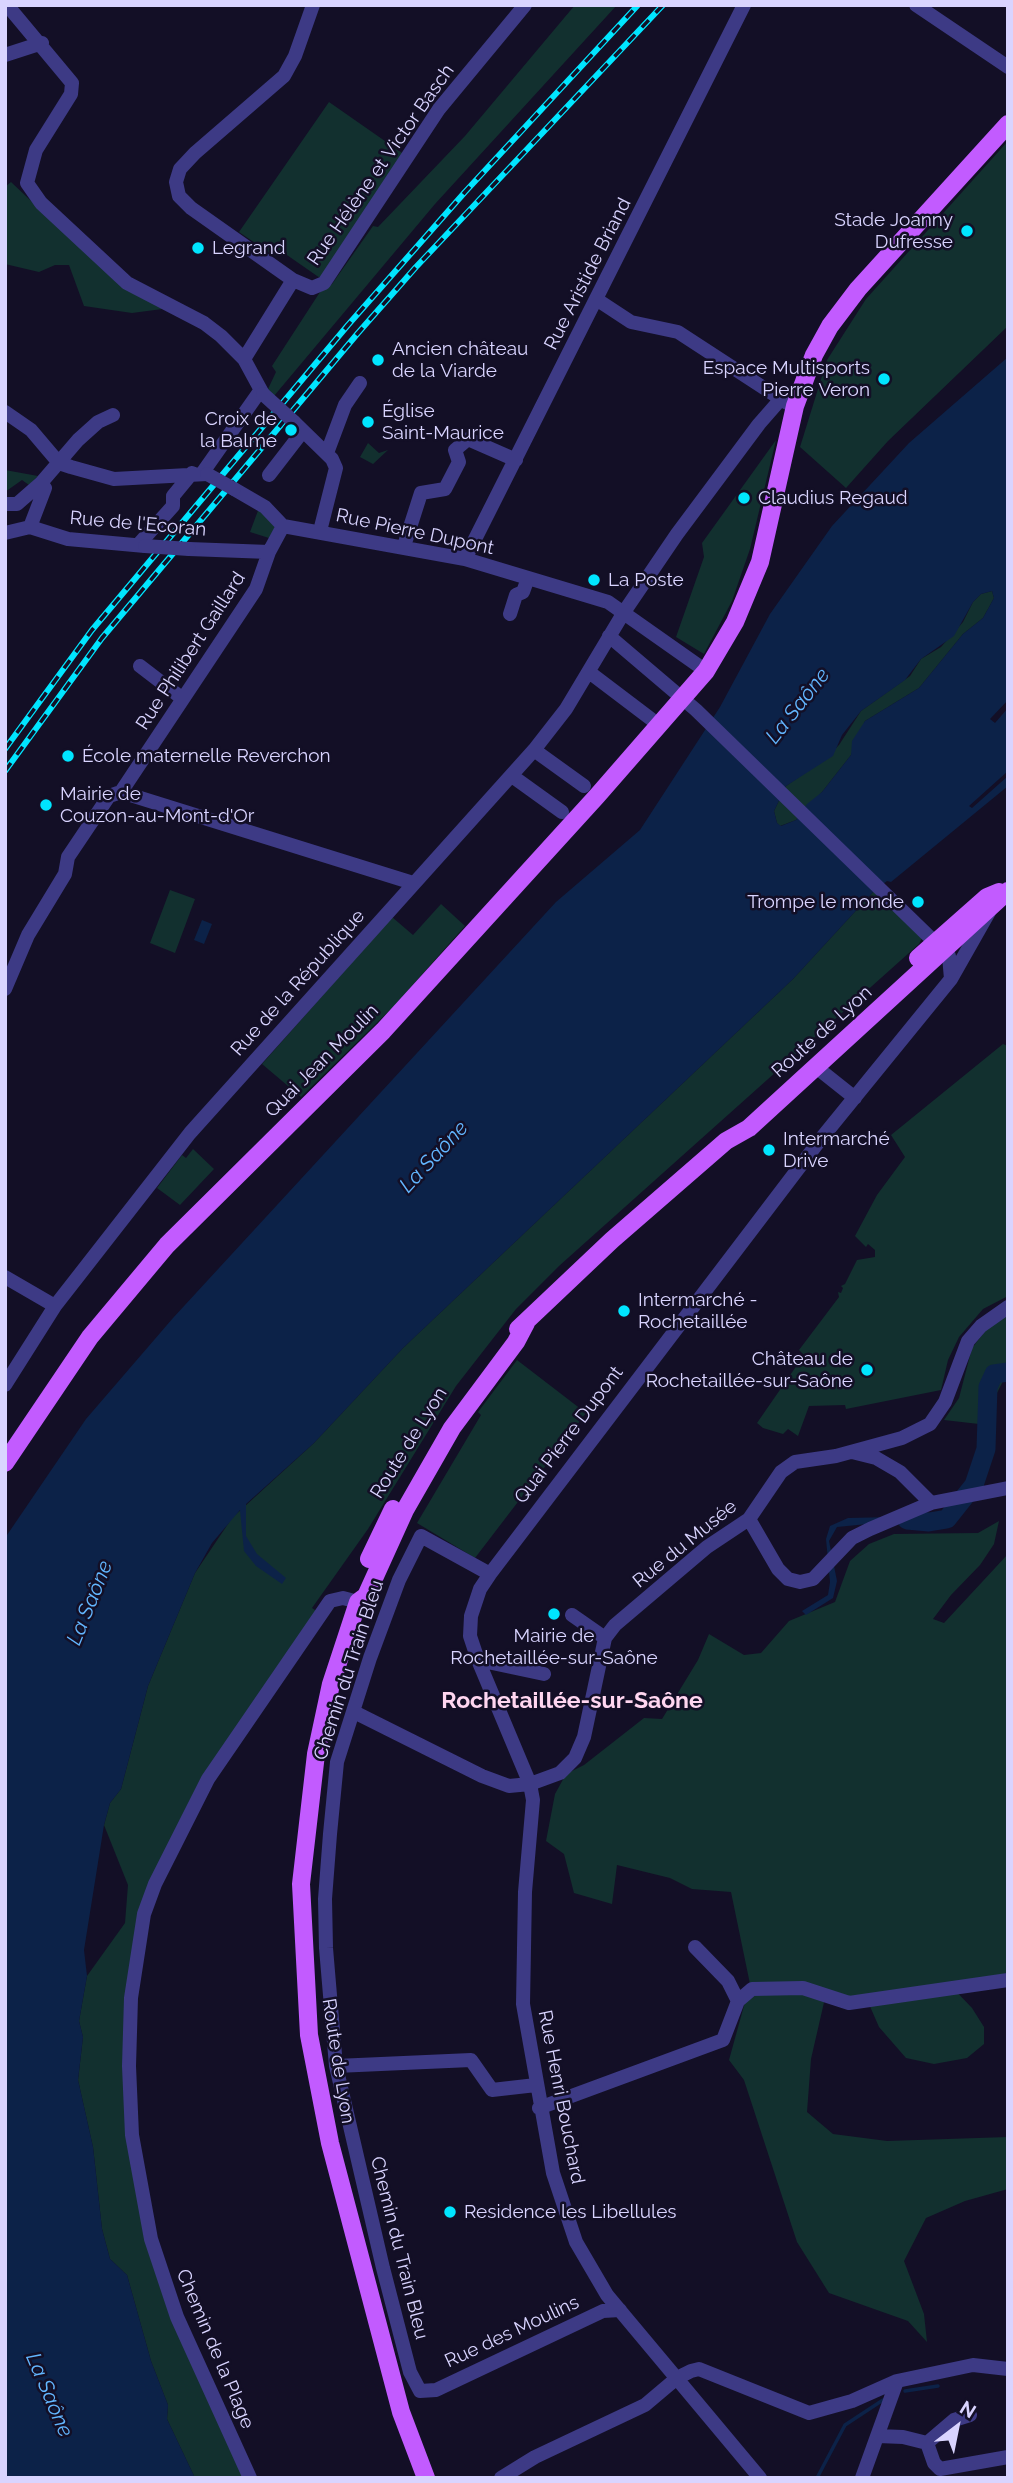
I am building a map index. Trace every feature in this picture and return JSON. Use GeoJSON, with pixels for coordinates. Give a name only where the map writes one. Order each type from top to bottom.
{"type":"FeatureCollection","features":[{"type":"Feature","properties":{"kind":"main road","name":"Quai Jean Moulin"},"geometry":{"type":"LineString","coordinates":[[5,1463],[90,1337],[167,1245],[383,1031],[689,704],[735,622],[760,562],[788,403],[814,355],[842,310],[951,183],[1008,124]]}},
{"type":"Feature","properties":{"kind":"main road","name":"Quai Pierre Dupont"},"geometry":{"type":"LineString","coordinates":[[940,947],[989,910],[1008,890]]}},
{"type":"Feature","properties":{"kind":"main road","name":"Quai Pierre Dupont"},"geometry":{"type":"LineString","coordinates":[[940,947],[987,897],[1008,890]]}},
{"type":"Feature","properties":{"kind":"main road","name":"Route de Lyon"},"geometry":{"type":"LineString","coordinates":[[426,2478],[401,2412],[330,2143],[309,2035],[301,1884],[316,1754],[331,1684],[358,1602],[366,1596],[405,1510],[452,1428],[516,1342],[526,1323],[567,1280],[726,1141],[749,1128],[940,947]]}},
{"type":"Feature","properties":{"kind":"main road","name":"Route de Lyon"},"geometry":{"type":"LineString","coordinates":[[726,1141],[740,1120],[940,947]]}},
{"type":"Feature","properties":{"kind":"street"},"geometry":{"type":"LineString","coordinates":[[8,5],[67,73],[72,83],[71,94],[36,150],[27,183],[41,203],[127,283],[204,323],[244,359],[262,392],[327,453],[335,468],[320,531]]}},
{"type":"Feature","properties":{"kind":"street"},"geometry":{"type":"LineString","coordinates":[[293,280],[191,208],[179,196],[176,182],[180,169],[195,153],[284,76],[295,56],[313,5]]}},
{"type":"Feature","properties":{"kind":"street","name":"Rue Hélène et Victor Basch"},"geometry":{"type":"LineString","coordinates":[[244,359],[293,280],[312,288],[324,282],[398,176],[439,109],[525,5]]}},
{"type":"Feature","properties":{"kind":"street","name":"Rue Aristide Briand"},"geometry":{"type":"LineString","coordinates":[[465,559],[744,5]]}},
{"type":"Feature","properties":{"kind":"street"},"geometry":{"type":"LineString","coordinates":[[916,5],[1008,67]]}},
{"type":"Feature","properties":{"kind":"street"},"geometry":{"type":"LineString","coordinates":[[5,55],[41,43]]}},
{"type":"Feature","properties":{"kind":"street"},"geometry":{"type":"LineString","coordinates":[[596,299],[631,322],[678,332],[788,403]]}},
{"type":"Feature","properties":{"kind":"street"},"geometry":{"type":"LineString","coordinates":[[327,453],[345,405],[360,383]]}},
{"type":"Feature","properties":{"kind":"street"},"geometry":{"type":"LineString","coordinates":[[141,546],[173,506],[173,496],[201,473],[262,392]]}},
{"type":"Feature","properties":{"kind":"street","name":"Rue de la République"},"geometry":{"type":"LineString","coordinates":[[5,1385],[55,1306],[190,1133],[534,750],[589,672],[624,612],[742,446],[788,403]]}},
{"type":"Feature","properties":{"kind":"street"},"geometry":{"type":"LineString","coordinates":[[5,412],[31,430],[59,463],[114,479],[201,473],[265,507],[284,526]]}},
{"type":"Feature","properties":{"kind":"street"},"geometry":{"type":"LineString","coordinates":[[5,504],[18,504],[99,422],[113,415]]}},
{"type":"Feature","properties":{"kind":"street"},"geometry":{"type":"LineString","coordinates":[[269,475],[299,427]]}},
{"type":"Feature","properties":{"kind":"street"},"geometry":{"type":"LineString","coordinates":[[404,546],[421,493],[445,489],[459,462],[455,450],[468,439],[516,460]]}},
{"type":"Feature","properties":{"kind":"street"},"geometry":{"type":"LineString","coordinates":[[5,533],[30,527],[45,488],[41,483]]}},
{"type":"Feature","properties":{"kind":"street","name":"Rue Pierre Dupont"},"geometry":{"type":"LineString","coordinates":[[284,526],[465,559],[608,602],[706,670]]}},
{"type":"Feature","properties":{"kind":"street","name":"Rue Philibert Gaillard"},"geometry":{"type":"LineString","coordinates":[[5,989],[37,918],[65,874],[68,857],[109,796],[121,792],[256,589],[269,552],[284,526]]}},
{"type":"Feature","properties":{"kind":"street","name":"Rue de l'Ecoran"},"geometry":{"type":"LineString","coordinates":[[30,527],[68,539],[141,546],[269,552]]}},
{"type":"Feature","properties":{"kind":"street"},"geometry":{"type":"LineString","coordinates":[[510,614],[516,595],[523,592],[528,578]]}},
{"type":"Feature","properties":{"kind":"street"},"geometry":{"type":"LineString","coordinates":[[609,636],[689,704],[940,947],[951,962],[951,979]]}},
{"type":"Feature","properties":{"kind":"street"},"geometry":{"type":"LineString","coordinates":[[140,666],[183,699]]}},
{"type":"Feature","properties":{"kind":"street"},"geometry":{"type":"LineString","coordinates":[[589,672],[651,719]]}},
{"type":"Feature","properties":{"kind":"street"},"geometry":{"type":"LineString","coordinates":[[534,750],[584,786]]}},
{"type":"Feature","properties":{"kind":"street"},"geometry":{"type":"LineString","coordinates":[[512,776],[562,812]]}},
{"type":"Feature","properties":{"kind":"street"},"geometry":{"type":"LineString","coordinates":[[121,792],[413,883]]}},
{"type":"Feature","properties":{"kind":"street","name":"Quai Pierre Dupont"},"geometry":{"type":"LineString","coordinates":[[530,1784],[470,1636],[471,1616],[480,1589],[855,1098],[951,979],[989,910]]}},
{"type":"Feature","properties":{"kind":"street"},"geometry":{"type":"LineString","coordinates":[[816,1067],[855,1098]]}},
{"type":"Feature","properties":{"kind":"street"},"geometry":{"type":"LineString","coordinates":[[5,1278],[55,1306]]}},
{"type":"Feature","properties":{"kind":"street","name":"Rue du Musée"},"geometry":{"type":"LineString","coordinates":[[605,1638],[615,1625],[707,1547],[749,1519],[781,1472],[795,1462],[902,1438],[930,1424],[945,1402],[968,1341],[995,1313],[1008,1307]]}},
{"type":"Feature","properties":{"kind":"street"},"geometry":{"type":"LineString","coordinates":[[849,1451],[876,1458],[900,1472],[931,1503]]}},
{"type":"Feature","properties":{"kind":"street"},"geometry":{"type":"LineString","coordinates":[[749,1519],[788,1579],[800,1582],[813,1578],[852,1538],[931,1503],[1008,1489]]}},
{"type":"Feature","properties":{"kind":"street","name":"Chemin du Train Bleu"},"geometry":{"type":"LineString","coordinates":[[421,2391],[410,2372],[386,2281],[337,2066],[327,1978],[325,1899],[335,1777],[388,1608],[421,1536],[490,1574]]}},
{"type":"Feature","properties":{"kind":"street","name":"Chemin de la Plage"},"geometry":{"type":"LineString","coordinates":[[250,2478],[177,2317],[151,2239],[132,2135],[129,2066],[131,1998],[144,1914],[161,1872],[208,1779],[330,1601],[344,1598],[358,1602]]}},
{"type":"Feature","properties":{"kind":"street"},"geometry":{"type":"LineString","coordinates":[[354,1712],[482,1776],[509,1786],[530,1784],[559,1773],[575,1758],[584,1737],[605,1638],[572,1615]]}},
{"type":"Feature","properties":{"kind":"street"},"geometry":{"type":"LineString","coordinates":[[478,1660],[544,1674]]}},
{"type":"Feature","properties":{"kind":"street","name":"Rue Henri Bouchard"},"geometry":{"type":"LineString","coordinates":[[530,1784],[533,1800],[525,1892],[523,2004],[553,2173],[576,2242],[607,2295],[760,2478]]}},
{"type":"Feature","properties":{"kind":"street"},"geometry":{"type":"LineString","coordinates":[[695,1947],[728,1981],[738,2001]]}},
{"type":"Feature","properties":{"kind":"street"},"geometry":{"type":"LineString","coordinates":[[540,2108],[723,2040],[738,2001],[752,1989],[791,1987],[817,1991],[849,2003],[1008,1980]]}},
{"type":"Feature","properties":{"kind":"street"},"geometry":{"type":"LineString","coordinates":[[337,2066],[471,2060],[492,2090],[536,2085]]}},
{"type":"Feature","properties":{"kind":"street","name":"Rue des Moulins"},"geometry":{"type":"LineString","coordinates":[[421,2391],[436,2390],[603,2311],[620,2311]]}},
{"type":"Feature","properties":{"kind":"street"},"geometry":{"type":"LineString","coordinates":[[501,2478],[535,2457],[645,2405],[677,2378],[699,2369],[809,2413],[852,2402],[897,2381],[973,2365],[1008,2369]]}},
{"type":"Feature","properties":{"kind":"street"},"geometry":{"type":"LineString","coordinates":[[862,2478],[897,2381]]}},
{"type":"Feature","properties":{"kind":"street"},"geometry":{"type":"LineString","coordinates":[[927,2443],[954,2420],[970,2415]]}},
{"type":"Feature","properties":{"kind":"street"},"geometry":{"type":"LineString","coordinates":[[878,2436],[903,2437],[927,2443]]}},
{"type":"Feature","properties":{"kind":"street"},"geometry":{"type":"LineString","coordinates":[[927,2443],[934,2463],[940,2469],[1008,2457]]}},
{"type":"Feature","properties":{"kind":"green space"},"geometry":{"type":"Polygon","coordinates":[[[575,5],[617,5],[435,204],[274,396],[268,389],[276,372],[272,366],[320,292],[332,284],[373,226],[378,227],[465,136],[575,5]]]}},
{"type":"Feature","properties":{"kind":"green space"},"geometry":{"type":"Polygon","coordinates":[[[329,102],[405,155],[320,278],[284,253],[274,256],[239,232],[329,102]]]}},
{"type":"Feature","properties":{"kind":"green space"},"geometry":{"type":"Polygon","coordinates":[[[1008,141],[1008,326],[888,441],[846,488],[800,447],[827,360],[866,299],[1008,141]]]}},
{"type":"Feature","properties":{"kind":"green space"},"geometry":{"type":"Polygon","coordinates":[[[11,182],[117,282],[170,308],[132,313],[84,306],[69,265],[55,265],[39,272],[5,264],[5,187],[11,182]]]}},
{"type":"Feature","properties":{"kind":"green space"},"geometry":{"type":"Polygon","coordinates":[[[776,440],[750,549],[732,601],[704,654],[676,637],[704,557],[702,543],[776,440]]]}},
{"type":"Feature","properties":{"kind":"green space"},"geometry":{"type":"Polygon","coordinates":[[[368,443],[379,453],[388,450],[373,464],[360,457],[368,443]]]}},
{"type":"Feature","properties":{"kind":"green space"},"geometry":{"type":"Polygon","coordinates":[[[5,470],[38,476],[29,485],[22,480],[5,492],[5,470]]]}},
{"type":"Feature","properties":{"kind":"green space"},"geometry":{"type":"Polygon","coordinates":[[[259,508],[275,527],[269,538],[250,532],[259,508]]]}},
{"type":"Feature","properties":{"kind":"green space"},"geometry":{"type":"Polygon","coordinates":[[[992,591],[994,598],[983,618],[963,634],[919,688],[865,721],[851,755],[822,792],[796,820],[780,826],[774,811],[786,786],[825,759],[839,745],[861,711],[910,676],[921,659],[941,647],[963,622],[973,602],[981,594],[992,591]]]}},
{"type":"Feature","properties":{"kind":"green space"},"geometry":{"type":"Polygon","coordinates":[[[170,890],[195,899],[175,953],[150,943],[170,890]]]}},
{"type":"Feature","properties":{"kind":"green space"},"geometry":{"type":"Polygon","coordinates":[[[874,891],[923,936],[919,944],[559,1266],[516,1309],[456,1386],[368,1529],[312,1608],[318,1612],[212,1766],[150,1888],[127,2010],[148,2238],[248,2478],[195,2478],[167,2419],[168,2405],[151,2361],[127,2275],[110,2259],[102,2229],[93,2147],[78,2080],[83,2037],[79,2021],[87,1976],[125,1923],[128,1885],[104,1825],[110,1803],[121,1789],[148,1686],[195,1573],[232,1518],[314,1443],[403,1348],[793,979],[874,891]]]}},
{"type":"Feature","properties":{"kind":"green space"},"geometry":{"type":"Polygon","coordinates":[[[441,904],[465,926],[394,1006],[301,1097],[262,1064],[392,917],[413,935],[441,904]]]}},
{"type":"Feature","properties":{"kind":"green space"},"geometry":{"type":"Polygon","coordinates":[[[1003,1044],[1008,1046],[1008,1296],[983,1309],[959,1337],[948,1360],[941,1390],[846,1409],[845,1405],[809,1406],[798,1436],[788,1429],[783,1434],[763,1428],[757,1423],[804,1355],[799,1350],[839,1297],[838,1292],[841,1293],[841,1286],[845,1284],[857,1260],[875,1257],[875,1250],[868,1244],[866,1247],[855,1236],[877,1195],[905,1157],[891,1135],[1003,1044]]]}},
{"type":"Feature","properties":{"kind":"green space"},"geometry":{"type":"Polygon","coordinates":[[[193,1149],[214,1169],[180,1205],[157,1188],[182,1155],[186,1158],[193,1149]]]}},
{"type":"Feature","properties":{"kind":"green space"},"geometry":{"type":"Polygon","coordinates":[[[1008,1315],[1008,1371],[992,1403],[979,1424],[944,1420],[959,1398],[972,1348],[993,1321],[1008,1315]]]}},
{"type":"Feature","properties":{"kind":"green space"},"geometry":{"type":"Polygon","coordinates":[[[517,1360],[586,1413],[475,1558],[417,1523],[481,1415],[478,1412],[517,1360]]]}},
{"type":"Feature","properties":{"kind":"green space"},"geometry":{"type":"Polygon","coordinates":[[[999,1521],[994,1544],[980,1565],[951,1595],[933,1619],[944,1623],[1008,1554],[1008,1973],[950,1985],[972,2008],[984,2027],[984,2044],[967,2058],[934,2064],[906,2058],[879,2027],[865,1995],[825,1998],[811,2059],[807,2112],[833,2134],[887,2141],[1008,2137],[1008,2189],[965,2201],[926,2218],[904,2261],[924,2314],[927,2342],[908,2321],[829,2293],[797,2242],[744,2080],[729,2060],[750,1984],[731,1892],[692,1889],[670,1878],[617,1865],[612,1904],[574,1893],[564,1854],[546,1841],[555,1794],[566,1774],[584,1765],[644,1718],[662,1719],[698,1660],[709,1634],[744,1655],[761,1653],[789,1621],[835,1602],[850,1561],[869,1544],[894,1534],[978,1533],[999,1521]]]}},
{"type":"Feature","properties":{"kind":"water","name":"La Saône"},"geometry":{"type":"Polygon","coordinates":[[[1008,357],[1008,700],[990,719],[995,723],[1008,708],[1008,771],[969,806],[972,808],[1008,776],[1008,786],[891,882],[887,881],[874,891],[793,979],[403,1348],[314,1443],[246,1504],[246,1536],[257,1554],[286,1578],[282,1584],[256,1566],[244,1551],[240,1510],[212,1543],[195,1573],[148,1686],[121,1789],[110,1803],[84,1950],[87,1976],[79,2021],[83,2037],[78,2080],[93,2147],[102,2229],[110,2259],[127,2275],[151,2361],[168,2405],[167,2419],[195,2478],[5,2478],[5,1538],[86,1419],[173,1318],[556,902],[640,830],[720,707],[770,614],[832,526],[909,443],[1008,357]],[[992,591],[981,594],[973,602],[954,636],[921,659],[905,680],[861,711],[842,735],[833,756],[786,786],[774,811],[777,823],[781,826],[796,820],[851,755],[852,741],[865,721],[919,688],[963,634],[983,618],[994,598],[992,591]]]}},
{"type":"Feature","properties":{"kind":"water"},"geometry":{"type":"Polygon","coordinates":[[[202,920],[212,924],[204,944],[194,940],[202,920]]]}},
{"type":"Feature","properties":{"kind":"water"},"geometry":{"type":"Polygon","coordinates":[[[995,1367],[1008,1367],[1008,1377],[998,1380],[992,1388],[989,1423],[984,1433],[985,1388],[995,1367]]]}},
{"type":"Feature","properties":{"kind":"water"},"geometry":{"type":"Polygon","coordinates":[[[989,1439],[987,1457],[974,1491],[964,1492],[989,1439]]]}},
{"type":"Feature","properties":{"kind":"water"},"geometry":{"type":"Polygon","coordinates":[[[848,1518],[934,1520],[926,1525],[898,1521],[837,1527],[829,1541],[837,1581],[833,1598],[806,1615],[802,1611],[828,1595],[830,1582],[826,1539],[830,1526],[848,1518]]]}},
{"type":"Feature","properties":{"kind":"waterway"},"geometry":{"type":"LineString","coordinates":[[907,1520],[929,1522],[947,1519],[974,1485],[986,1449],[988,1387],[994,1374],[1008,1372]]}},
{"type":"Feature","properties":{"kind":"waterway"},"geometry":{"type":"LineString","coordinates":[[905,2391],[938,2386]]}},
{"type":"Feature","properties":{"kind":"waterway"},"geometry":{"type":"LineString","coordinates":[[817,2478],[845,2425],[883,2400]]}},
{"type":"Feature","properties":{"kind":"railway"},"geometry":{"type":"LineString","coordinates":[[5,749],[92,630],[348,325],[465,192],[638,5]]}},
{"type":"Feature","properties":{"kind":"railway"},"geometry":{"type":"LineString","coordinates":[[5,771],[102,638],[358,333],[416,267],[663,5]]}},
{"type":"Feature","properties":{"kind":"place","name":"Stade Joanny Dufresse"},"geometry":{"type":"Point","coordinates":[967,231]}},
{"type":"Feature","properties":{"kind":"place","name":"Legrand"},"geometry":{"type":"Point","coordinates":[198,248]}},
{"type":"Feature","properties":{"kind":"place","name":"Ancien château de la Viarde"},"geometry":{"type":"Point","coordinates":[378,360]}},
{"type":"Feature","properties":{"kind":"place","name":"Espace Multisports Pierre Veron"},"geometry":{"type":"Point","coordinates":[884,379]}},
{"type":"Feature","properties":{"kind":"place","name":"Église Saint-Maurice"},"geometry":{"type":"Point","coordinates":[368,422]}},
{"type":"Feature","properties":{"kind":"place","name":"Croix de la Balme"},"geometry":{"type":"Point","coordinates":[291,430]}},
{"type":"Feature","properties":{"kind":"place","name":"Claudius Regaud"},"geometry":{"type":"Point","coordinates":[744,498]}},
{"type":"Feature","properties":{"kind":"place","name":"La Poste"},"geometry":{"type":"Point","coordinates":[594,580]}},
{"type":"Feature","properties":{"kind":"place","name":"École maternelle Reverchon"},"geometry":{"type":"Point","coordinates":[68,756]}},
{"type":"Feature","properties":{"kind":"place","name":"Mairie de Couzon-au-Mont-d'Or"},"geometry":{"type":"Point","coordinates":[46,805]}},
{"type":"Feature","properties":{"kind":"place","name":"Trompe le monde"},"geometry":{"type":"Point","coordinates":[918,902]}},
{"type":"Feature","properties":{"kind":"place","name":"Intermarché Drive"},"geometry":{"type":"Point","coordinates":[769,1150]}},
{"type":"Feature","properties":{"kind":"place","name":"Intermarché - Rochetaillée"},"geometry":{"type":"Point","coordinates":[624,1311]}},
{"type":"Feature","properties":{"kind":"place","name":"Château de Rochetaillée-sur-Saône"},"geometry":{"type":"Point","coordinates":[867,1370]}},
{"type":"Feature","properties":{"kind":"place","name":"Mairie de Rochetaillée-sur-Saône"},"geometry":{"type":"Point","coordinates":[554,1614]}},
{"type":"Feature","properties":{"kind":"place","name":"Residence les Libellules"},"geometry":{"type":"Point","coordinates":[450,2212]}},
{"type":"Feature","properties":{"kind":"district","name":"Rochetaillée-sur-Saône"},"geometry":{"type":"Point","coordinates":[572,1701]}}]}
